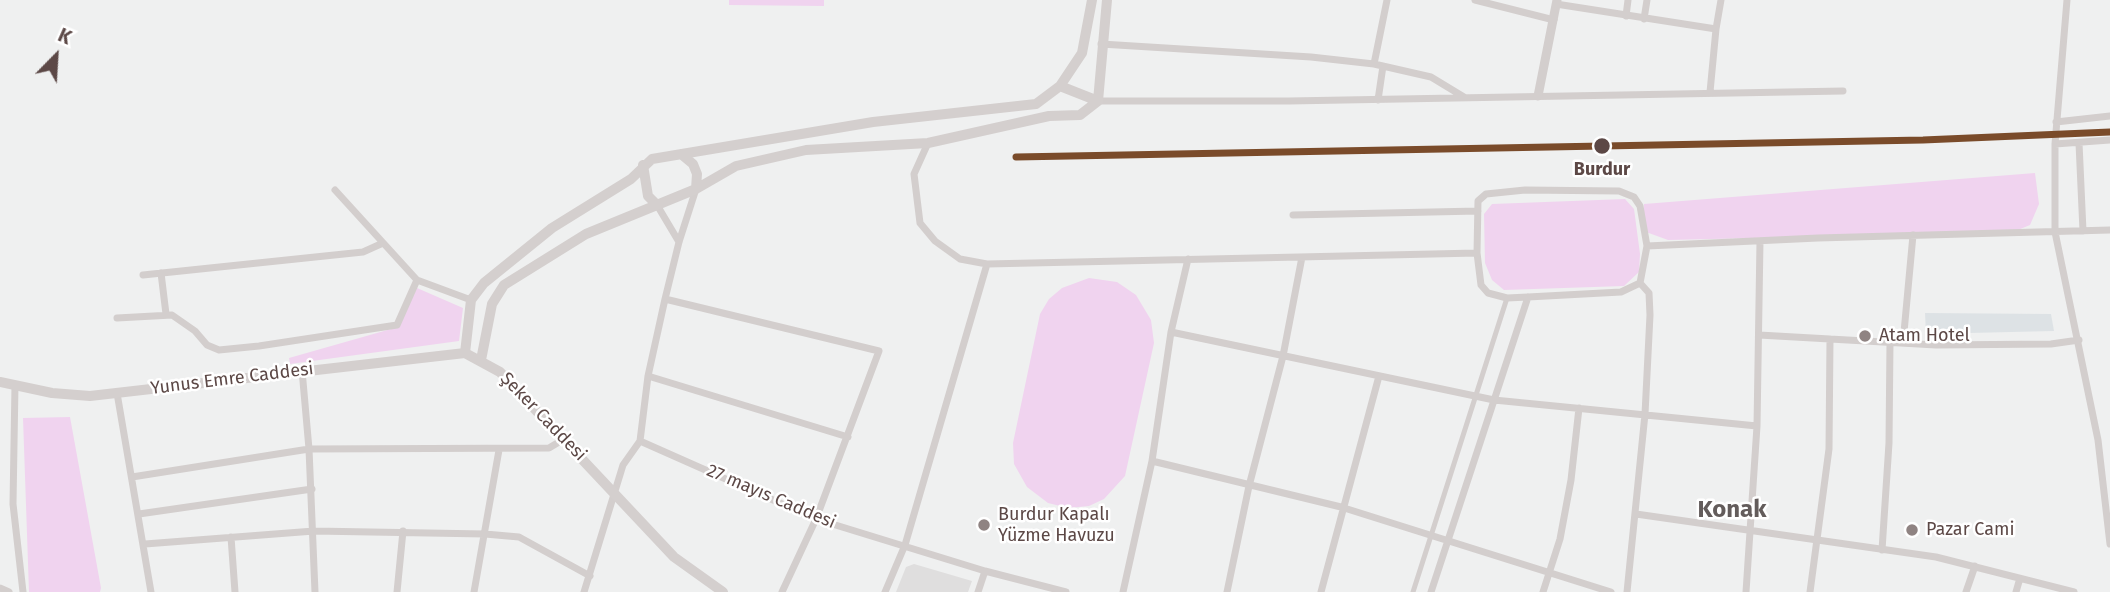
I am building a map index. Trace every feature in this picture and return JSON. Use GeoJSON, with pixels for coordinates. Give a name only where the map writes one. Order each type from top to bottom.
{"type":"FeatureCollection","features":[{"type":"Feature","properties":{"kind":"main road"},"geometry":{"type":"LineString","coordinates":[[465,353],[471,300],[484,284],[552,228],[631,179],[652,159],[873,122],[1036,104],[1060,86],[1082,53],[1091,0]]}},
{"type":"Feature","properties":{"kind":"main road"},"geometry":{"type":"LineString","coordinates":[[481,359],[492,304],[504,285],[586,234],[696,189],[736,166],[806,150],[928,144],[1049,116],[1080,115],[1098,101],[1107,0]]}},
{"type":"Feature","properties":{"kind":"main road"},"geometry":{"type":"LineString","coordinates":[[1060,86],[1098,101]]}},
{"type":"Feature","properties":{"kind":"main road"},"geometry":{"type":"LineString","coordinates":[[681,154],[693,164],[698,174],[696,189]]}},
{"type":"Feature","properties":{"kind":"main road"},"geometry":{"type":"LineString","coordinates":[[643,165],[648,196],[657,205]]}},
{"type":"Feature","properties":{"kind":"main road","name":"Şeker Caddesi"},"geometry":{"type":"LineString","coordinates":[[465,353],[481,359],[500,372],[614,490],[674,557],[723,592]]}},
{"type":"Feature","properties":{"kind":"main road","name":"Yunus Emre Caddesi"},"geometry":{"type":"LineString","coordinates":[[0,382],[52,393],[90,396],[465,353]]}},
{"type":"Feature","properties":{"kind":"street"},"geometry":{"type":"LineString","coordinates":[[1374,64],[1387,0]]}},
{"type":"Feature","properties":{"kind":"street"},"geometry":{"type":"LineString","coordinates":[[1475,0],[1554,20]]}},
{"type":"Feature","properties":{"kind":"street"},"geometry":{"type":"LineString","coordinates":[[1626,16],[1628,0]]}},
{"type":"Feature","properties":{"kind":"street"},"geometry":{"type":"LineString","coordinates":[[1644,19],[1647,0]]}},
{"type":"Feature","properties":{"kind":"street"},"geometry":{"type":"LineString","coordinates":[[1710,92],[1721,0]]}},
{"type":"Feature","properties":{"kind":"street"},"geometry":{"type":"LineString","coordinates":[[2067,0],[2054,144],[2056,232],[2098,440],[2110,544]]}},
{"type":"Feature","properties":{"kind":"street"},"geometry":{"type":"LineString","coordinates":[[1538,96],[1556,2],[1626,16],[1716,29]]}},
{"type":"Feature","properties":{"kind":"street"},"geometry":{"type":"LineString","coordinates":[[1101,44],[1311,57],[1374,64],[1431,77],[1465,98]]}},
{"type":"Feature","properties":{"kind":"street"},"geometry":{"type":"LineString","coordinates":[[1378,100],[1383,66]]}},
{"type":"Feature","properties":{"kind":"street"},"geometry":{"type":"LineString","coordinates":[[1098,101],[1378,100],[1710,92],[1843,92]]}},
{"type":"Feature","properties":{"kind":"street"},"geometry":{"type":"LineString","coordinates":[[2056,122],[2110,116]]}},
{"type":"Feature","properties":{"kind":"street"},"geometry":{"type":"LineString","coordinates":[[2054,144],[2110,141]]}},
{"type":"Feature","properties":{"kind":"street"},"geometry":{"type":"LineString","coordinates":[[2079,143],[2083,231]]}},
{"type":"Feature","properties":{"kind":"street"},"geometry":{"type":"LineString","coordinates":[[928,144],[914,174],[920,223],[935,241],[960,259],[987,264],[1477,253]]}},
{"type":"Feature","properties":{"kind":"street"},"geometry":{"type":"LineString","coordinates":[[584,592],[614,490],[623,466],[640,441],[648,376],[665,299],[696,189]]}},
{"type":"Feature","properties":{"kind":"street"},"geometry":{"type":"LineString","coordinates":[[335,190],[417,280],[471,300]]}},
{"type":"Feature","properties":{"kind":"street"},"geometry":{"type":"LineString","coordinates":[[1525,190],[1619,191],[1634,197],[1640,206],[1647,246],[1640,283],[1620,292],[1528,298],[1507,298],[1488,293],[1481,285],[1477,253],[1478,201],[1486,194],[1525,190]]}},
{"type":"Feature","properties":{"kind":"street"},"geometry":{"type":"LineString","coordinates":[[657,205],[679,242]]}},
{"type":"Feature","properties":{"kind":"street"},"geometry":{"type":"LineString","coordinates":[[1293,215],[1478,211]]}},
{"type":"Feature","properties":{"kind":"street"},"geometry":{"type":"LineString","coordinates":[[1647,246],[2110,230]]}},
{"type":"Feature","properties":{"kind":"street"},"geometry":{"type":"LineString","coordinates":[[1903,343],[1913,235]]}},
{"type":"Feature","properties":{"kind":"street"},"geometry":{"type":"LineString","coordinates":[[1746,592],[1757,426],[1760,241]]}},
{"type":"Feature","properties":{"kind":"street"},"geometry":{"type":"LineString","coordinates":[[143,275],[363,252],[383,243]]}},
{"type":"Feature","properties":{"kind":"street"},"geometry":{"type":"LineString","coordinates":[[1227,592],[1249,486],[1283,356],[1302,257]]}},
{"type":"Feature","properties":{"kind":"street"},"geometry":{"type":"LineString","coordinates":[[1123,592],[1152,461],[1171,332],[1188,259]]}},
{"type":"Feature","properties":{"kind":"street"},"geometry":{"type":"LineString","coordinates":[[885,592],[905,545],[987,264]]}},
{"type":"Feature","properties":{"kind":"street"},"geometry":{"type":"LineString","coordinates":[[161,273],[166,314]]}},
{"type":"Feature","properties":{"kind":"street"},"geometry":{"type":"LineString","coordinates":[[117,317],[166,314],[180,320],[207,345],[219,350],[259,346],[397,325],[417,280]]}},
{"type":"Feature","properties":{"kind":"street"},"geometry":{"type":"LineString","coordinates":[[1628,592],[1645,414],[1650,304],[1649,293],[1640,283]]}},
{"type":"Feature","properties":{"kind":"street"},"geometry":{"type":"LineString","coordinates":[[1413,592],[1507,298]]}},
{"type":"Feature","properties":{"kind":"street"},"geometry":{"type":"LineString","coordinates":[[1431,592],[1528,298]]}},
{"type":"Feature","properties":{"kind":"street"},"geometry":{"type":"LineString","coordinates":[[665,299],[879,351],[816,520],[782,592]]}},
{"type":"Feature","properties":{"kind":"street"},"geometry":{"type":"LineString","coordinates":[[1171,332],[1475,397],[1757,426]]}},
{"type":"Feature","properties":{"kind":"street"},"geometry":{"type":"LineString","coordinates":[[1759,335],[1903,343],[2052,344],[2078,340]]}},
{"type":"Feature","properties":{"kind":"street"},"geometry":{"type":"LineString","coordinates":[[1810,592],[1820,539],[1829,449],[1830,339]]}},
{"type":"Feature","properties":{"kind":"street"},"geometry":{"type":"LineString","coordinates":[[1882,550],[1889,443],[1890,342]]}},
{"type":"Feature","properties":{"kind":"street"},"geometry":{"type":"LineString","coordinates":[[302,370],[312,489],[315,592]]}},
{"type":"Feature","properties":{"kind":"street"},"geometry":{"type":"LineString","coordinates":[[648,376],[848,437]]}},
{"type":"Feature","properties":{"kind":"street"},"geometry":{"type":"LineString","coordinates":[[1321,592],[1341,507],[1379,376]]}},
{"type":"Feature","properties":{"kind":"street"},"geometry":{"type":"LineString","coordinates":[[15,385],[13,504],[23,592]]}},
{"type":"Feature","properties":{"kind":"street"},"geometry":{"type":"LineString","coordinates":[[117,393],[145,544],[151,592]]}},
{"type":"Feature","properties":{"kind":"street"},"geometry":{"type":"LineString","coordinates":[[1543,592],[1571,480],[1579,408]]}},
{"type":"Feature","properties":{"kind":"street"},"geometry":{"type":"LineString","coordinates":[[132,477],[309,449],[499,450],[549,448],[564,439]]}},
{"type":"Feature","properties":{"kind":"street","name":"27 mayıs Caddesi"},"geometry":{"type":"LineString","coordinates":[[640,441],[816,520],[985,571],[1066,592]]}},
{"type":"Feature","properties":{"kind":"street"},"geometry":{"type":"LineString","coordinates":[[474,592],[499,450]]}},
{"type":"Feature","properties":{"kind":"street"},"geometry":{"type":"LineString","coordinates":[[1152,461],[1341,507],[1611,592]]}},
{"type":"Feature","properties":{"kind":"street"},"geometry":{"type":"LineString","coordinates":[[139,514],[312,489]]}},
{"type":"Feature","properties":{"kind":"street"},"geometry":{"type":"LineString","coordinates":[[1636,514],[1937,557],[2074,592]]}},
{"type":"Feature","properties":{"kind":"street"},"geometry":{"type":"LineString","coordinates":[[145,544],[314,531],[485,534],[519,537],[590,576]]}},
{"type":"Feature","properties":{"kind":"street"},"geometry":{"type":"LineString","coordinates":[[397,592],[404,531]]}},
{"type":"Feature","properties":{"kind":"street"},"geometry":{"type":"LineString","coordinates":[[231,537],[235,592]]}},
{"type":"Feature","properties":{"kind":"street"},"geometry":{"type":"LineString","coordinates":[[1966,592],[1975,566]]}},
{"type":"Feature","properties":{"kind":"street"},"geometry":{"type":"LineString","coordinates":[[978,592],[985,571]]}},
{"type":"Feature","properties":{"kind":"street"},"geometry":{"type":"LineString","coordinates":[[2016,592],[2020,578]]}},
{"type":"Feature","properties":{"kind":"street"},"geometry":{"type":"LineString","coordinates":[[0,588],[9,592]]}},
{"type":"Feature","properties":{"kind":"shaded area"},"geometry":{"type":"Polygon","coordinates":[[[729,0],[824,0],[824,6],[729,5],[729,0]]]}},
{"type":"Feature","properties":{"kind":"shaded area"},"geometry":{"type":"Polygon","coordinates":[[[2035,173],[2039,204],[2030,225],[2013,232],[1668,240],[1646,232],[1644,223],[1644,204],[2035,173]]]}},
{"type":"Feature","properties":{"kind":"shaded area"},"geometry":{"type":"Polygon","coordinates":[[[1625,199],[1634,209],[1640,254],[1639,272],[1624,286],[1504,290],[1492,280],[1485,263],[1484,214],[1492,204],[1625,199]]]}},
{"type":"Feature","properties":{"kind":"shaded area"},"geometry":{"type":"Polygon","coordinates":[[[1089,278],[1117,282],[1136,295],[1151,320],[1154,343],[1125,476],[1104,499],[1089,506],[1068,508],[1048,503],[1027,487],[1014,464],[1013,443],[1040,314],[1049,299],[1062,288],[1089,278]]]}},
{"type":"Feature","properties":{"kind":"shaded area"},"geometry":{"type":"Polygon","coordinates":[[[417,288],[463,308],[459,341],[290,364],[289,358],[398,327],[417,288]]]}},
{"type":"Feature","properties":{"kind":"shaded area"},"geometry":{"type":"Polygon","coordinates":[[[1925,313],[2051,314],[2054,331],[1926,334],[1925,313]]]}},
{"type":"Feature","properties":{"kind":"shaded area"},"geometry":{"type":"Polygon","coordinates":[[[70,417],[101,588],[100,592],[29,592],[23,418],[70,417]]]}},
{"type":"Feature","properties":{"kind":"shaded area"},"geometry":{"type":"Polygon","coordinates":[[[914,564],[972,581],[968,592],[896,592],[906,567],[914,564]]]}},
{"type":"Feature","properties":{"kind":"transit line"},"geometry":{"type":"LineString","coordinates":[[1016,157],[1923,140],[2110,132]]}},
{"type":"Feature","properties":{"kind":"place","name":"Burdur"},"geometry":{"type":"Point","coordinates":[1602,146]}},
{"type":"Feature","properties":{"kind":"place","name":"Atam Hotel"},"geometry":{"type":"Point","coordinates":[1865,336]}},
{"type":"Feature","properties":{"kind":"place","name":"Burdur Kapalı Yüzme Havuzu"},"geometry":{"type":"Point","coordinates":[984,525]}},
{"type":"Feature","properties":{"kind":"place","name":"Pazar Cami"},"geometry":{"type":"Point","coordinates":[1912,530]}},
{"type":"Feature","properties":{"kind":"district","name":"Konak"},"geometry":{"type":"Point","coordinates":[1732,510]}}]}
